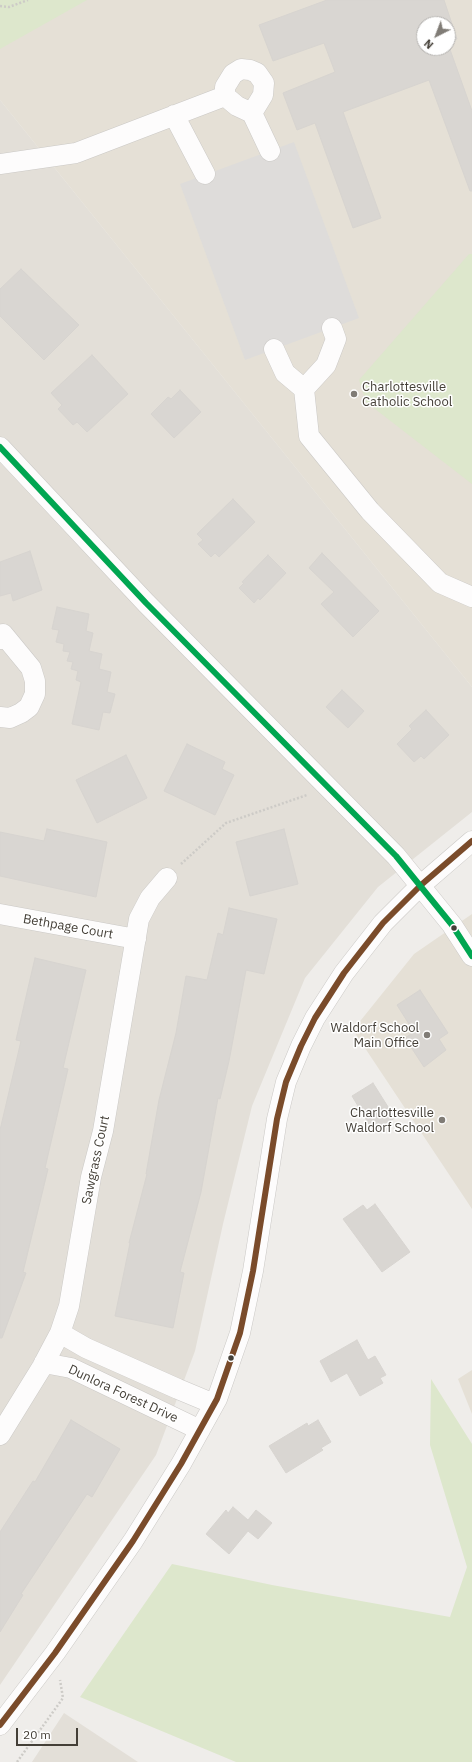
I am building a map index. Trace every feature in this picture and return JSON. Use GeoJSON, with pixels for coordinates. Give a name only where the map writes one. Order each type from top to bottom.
{"type":"FeatureCollection","features":[{"type":"Feature","properties":{"kind":"street"},"geometry":{"type":"LineString","coordinates":[[225,96],[225,87],[233,74],[241,69],[258,72],[264,83],[263,95],[252,114]]}},
{"type":"Feature","properties":{"kind":"street"},"geometry":{"type":"LineString","coordinates":[[225,96],[237,106],[252,114],[270,151]]}},
{"type":"Feature","properties":{"kind":"street"},"geometry":{"type":"LineString","coordinates":[[0,164],[76,153],[225,96]]}},
{"type":"Feature","properties":{"kind":"street"},"geometry":{"type":"LineString","coordinates":[[174,116],[205,174]]}},
{"type":"Feature","properties":{"kind":"street"},"geometry":{"type":"LineString","coordinates":[[304,389],[326,365],[336,339],[332,328]]}},
{"type":"Feature","properties":{"kind":"street"},"geometry":{"type":"LineString","coordinates":[[274,349],[285,373],[304,389],[309,436],[370,511],[440,583],[472,596]]}},
{"type":"Feature","properties":{"kind":"street"},"geometry":{"type":"LineString","coordinates":[[0,447],[146,603],[396,856],[452,925],[472,956]]}},
{"type":"Feature","properties":{"kind":"street"},"geometry":{"type":"LineString","coordinates":[[0,717],[10,718],[21,714],[29,707],[35,694],[36,681],[31,668],[1,635]]}},
{"type":"Feature","properties":{"kind":"street"},"geometry":{"type":"LineString","coordinates":[[0,1725],[55,1653],[133,1541],[181,1464],[214,1404],[234,1356],[240,1333],[253,1271],[277,1120],[286,1082],[315,1018],[344,972],[383,923],[421,885],[472,841]]}},
{"type":"Feature","properties":{"kind":"street","name":"Sawgrass Court"},"geometry":{"type":"LineString","coordinates":[[0,1435],[44,1363],[60,1333],[69,1306],[91,1177],[103,1131],[139,919],[150,898],[167,878]]}},
{"type":"Feature","properties":{"kind":"street","name":"Bethpage Court"},"geometry":{"type":"LineString","coordinates":[[0,914],[136,939]]}},
{"type":"Feature","properties":{"kind":"street","name":"Dunlora Forest Drive"},"geometry":{"type":"LineString","coordinates":[[60,1333],[86,1348],[178,1390],[214,1404]]}},
{"type":"Feature","properties":{"kind":"street","name":"Dunlora Forest Drive"},"geometry":{"type":"LineString","coordinates":[[44,1363],[71,1368],[200,1430]]}},
{"type":"Feature","properties":{"kind":"path"},"geometry":{"type":"LineString","coordinates":[[0,6],[9,7],[28,0]]}},
{"type":"Feature","properties":{"kind":"path"},"geometry":{"type":"LineString","coordinates":[[167,878],[200,845],[226,823],[308,795]]}},
{"type":"Feature","properties":{"kind":"path"},"geometry":{"type":"LineString","coordinates":[[17,1762],[63,1698]]}},
{"type":"Feature","properties":{"kind":"shaded area","name":"Charlottesville Catholic School"},"geometry":{"type":"Polygon","coordinates":[[[0,0],[472,0],[472,687],[0,100],[0,0]]]}},
{"type":"Feature","properties":{"kind":"shaded area"},"geometry":{"type":"Polygon","coordinates":[[[0,100],[472,687],[472,812],[378,887],[305,978],[252,1106],[223,1224],[195,1351],[156,1455],[0,1685],[0,100]]]}},
{"type":"Feature","properties":{"kind":"shaded area"},"geometry":{"type":"Polygon","coordinates":[[[294,142],[359,318],[245,360],[180,184],[294,142]]]}},
{"type":"Feature","properties":{"kind":"shaded area","name":"Charlottesville Waldorf School"},"geometry":{"type":"Polygon","coordinates":[[[472,914],[472,1209],[353,1030],[414,954],[472,914]]]}},
{"type":"Feature","properties":{"kind":"shaded area"},"geometry":{"type":"Polygon","coordinates":[[[472,1370],[472,1414],[458,1379],[472,1370]]]}},
{"type":"Feature","properties":{"kind":"shaded area"},"geometry":{"type":"Polygon","coordinates":[[[64,1713],[138,1762],[32,1762],[64,1713]]]}},
{"type":"Feature","properties":{"kind":"green space"},"geometry":{"type":"Polygon","coordinates":[[[0,0],[87,0],[0,49],[0,0]]]}},
{"type":"Feature","properties":{"kind":"green space"},"geometry":{"type":"Polygon","coordinates":[[[469,254],[472,254],[472,484],[366,402],[359,380],[469,254]]]}},
{"type":"Feature","properties":{"kind":"green space"},"geometry":{"type":"Polygon","coordinates":[[[431,1379],[472,1444],[472,1762],[236,1762],[80,1697],[172,1564],[272,1585],[450,1617],[467,1567],[430,1445],[431,1379]]]}},
{"type":"Feature","properties":{"kind":"building"},"geometry":{"type":"Polygon","coordinates":[[[327,0],[444,0],[449,16],[416,16],[416,56],[452,56],[472,111],[472,191],[470,191],[429,80],[343,112],[381,218],[353,228],[315,123],[297,130],[283,93],[335,72],[324,43],[273,61],[259,25],[327,0]]]}},
{"type":"Feature","properties":{"kind":"building"},"geometry":{"type":"Polygon","coordinates":[[[21,269],[79,325],[44,360],[0,316],[0,289],[21,269]]]}},
{"type":"Feature","properties":{"kind":"building"},"geometry":{"type":"Polygon","coordinates":[[[92,355],[128,394],[87,432],[77,422],[73,425],[58,409],[62,405],[51,393],[92,355]]]}},
{"type":"Feature","properties":{"kind":"building"},"geometry":{"type":"Polygon","coordinates":[[[180,390],[201,412],[174,438],[151,414],[168,397],[171,399],[180,390]]]}},
{"type":"Feature","properties":{"kind":"building"},"geometry":{"type":"Polygon","coordinates":[[[233,499],[255,522],[219,557],[215,553],[211,557],[198,544],[203,540],[197,534],[233,499]]]}},
{"type":"Feature","properties":{"kind":"building"},"geometry":{"type":"Polygon","coordinates":[[[30,551],[42,590],[13,601],[11,593],[0,596],[0,562],[30,551]]]}},
{"type":"Feature","properties":{"kind":"building"},"geometry":{"type":"Polygon","coordinates":[[[322,553],[379,611],[353,637],[321,604],[334,592],[309,568],[322,553]]]}},
{"type":"Feature","properties":{"kind":"building"},"geometry":{"type":"Polygon","coordinates":[[[268,555],[286,573],[260,600],[258,598],[254,603],[239,588],[244,583],[242,582],[268,555]]]}},
{"type":"Feature","properties":{"kind":"building"},"geometry":{"type":"Polygon","coordinates":[[[57,607],[89,614],[86,631],[93,633],[89,651],[102,654],[99,669],[111,672],[107,692],[115,694],[110,713],[103,712],[99,730],[72,724],[81,682],[76,680],[78,671],[71,669],[73,662],[67,661],[70,652],[63,651],[64,644],[56,642],[59,630],[52,629],[57,607]]]}},
{"type":"Feature","properties":{"kind":"building"},"geometry":{"type":"Polygon","coordinates":[[[342,690],[364,711],[348,728],[326,707],[342,690]]]}},
{"type":"Feature","properties":{"kind":"building"},"geometry":{"type":"Polygon","coordinates":[[[426,710],[449,735],[424,759],[421,756],[414,762],[397,744],[412,729],[409,726],[426,710]]]}},
{"type":"Feature","properties":{"kind":"building"},"geometry":{"type":"Polygon","coordinates":[[[187,744],[225,762],[222,769],[234,775],[215,815],[164,791],[187,744]]]}},
{"type":"Feature","properties":{"kind":"building"},"geometry":{"type":"Polygon","coordinates":[[[126,755],[147,798],[97,823],[76,780],[126,755]]]}},
{"type":"Feature","properties":{"kind":"building"},"geometry":{"type":"Polygon","coordinates":[[[47,829],[107,842],[96,897],[0,876],[0,832],[44,841],[47,829]]]}},
{"type":"Feature","properties":{"kind":"building"},"geometry":{"type":"Polygon","coordinates":[[[284,829],[298,884],[250,896],[236,842],[284,829]]]}},
{"type":"Feature","properties":{"kind":"building"},"geometry":{"type":"Polygon","coordinates":[[[229,908],[277,919],[264,974],[246,970],[229,1061],[220,1099],[218,1098],[201,1192],[180,1272],[184,1273],[173,1328],[115,1316],[129,1243],[147,1174],[159,1100],[176,1033],[186,976],[207,980],[218,933],[223,935],[229,908]]]}},
{"type":"Feature","properties":{"kind":"building"},"geometry":{"type":"Polygon","coordinates":[[[35,958],[86,970],[63,1068],[68,1069],[45,1168],[48,1169],[23,1272],[26,1273],[2,1338],[0,1338],[0,1130],[21,1041],[16,1040],[35,958]]]}},
{"type":"Feature","properties":{"kind":"building","name":"Waldorf School Main Office"},"geometry":{"type":"Polygon","coordinates":[[[420,990],[448,1033],[439,1039],[446,1050],[424,1067],[405,1038],[414,1032],[397,1005],[420,990]]]}},
{"type":"Feature","properties":{"kind":"building"},"geometry":{"type":"Polygon","coordinates":[[[373,1083],[395,1118],[373,1131],[352,1096],[373,1083]]]}},
{"type":"Feature","properties":{"kind":"building"},"geometry":{"type":"Polygon","coordinates":[[[375,1204],[410,1252],[382,1272],[343,1219],[363,1205],[367,1210],[375,1204]]]}},
{"type":"Feature","properties":{"kind":"building"},"geometry":{"type":"Polygon","coordinates":[[[357,1340],[368,1360],[375,1356],[386,1375],[380,1378],[383,1383],[360,1396],[347,1373],[331,1382],[320,1361],[357,1340]]]}},
{"type":"Feature","properties":{"kind":"building"},"geometry":{"type":"Polygon","coordinates":[[[71,1420],[120,1449],[92,1497],[87,1494],[21,1594],[23,1595],[0,1632],[0,1532],[33,1481],[35,1482],[71,1420]]]}},
{"type":"Feature","properties":{"kind":"building"},"geometry":{"type":"Polygon","coordinates":[[[318,1420],[331,1442],[321,1448],[323,1450],[286,1473],[269,1446],[307,1423],[308,1426],[318,1420]]]}},
{"type":"Feature","properties":{"kind":"building"},"geometry":{"type":"Polygon","coordinates":[[[233,1507],[248,1520],[256,1510],[272,1523],[258,1539],[248,1531],[229,1554],[206,1534],[226,1510],[228,1513],[233,1507]]]}},
{"type":"Feature","properties":{"kind":"transit line"},"geometry":{"type":"LineString","coordinates":[[0,447],[146,603],[396,856],[452,925],[472,956]]}},
{"type":"Feature","properties":{"kind":"transit line"},"geometry":{"type":"LineString","coordinates":[[0,1725],[55,1653],[133,1541],[181,1464],[217,1399],[240,1333],[253,1271],[277,1119],[286,1082],[315,1018],[344,973],[383,923],[421,885],[472,841]]}},
{"type":"Feature","properties":{"kind":"place","name":"Charlottesville Catholic School"},"geometry":{"type":"Point","coordinates":[354,394]}},
{"type":"Feature","properties":{"kind":"place","name":"Waldorf School Main Office"},"geometry":{"type":"Point","coordinates":[427,1035]}},
{"type":"Feature","properties":{"kind":"place","name":"Charlottesville Waldorf School"},"geometry":{"type":"Point","coordinates":[442,1120]}}]}
